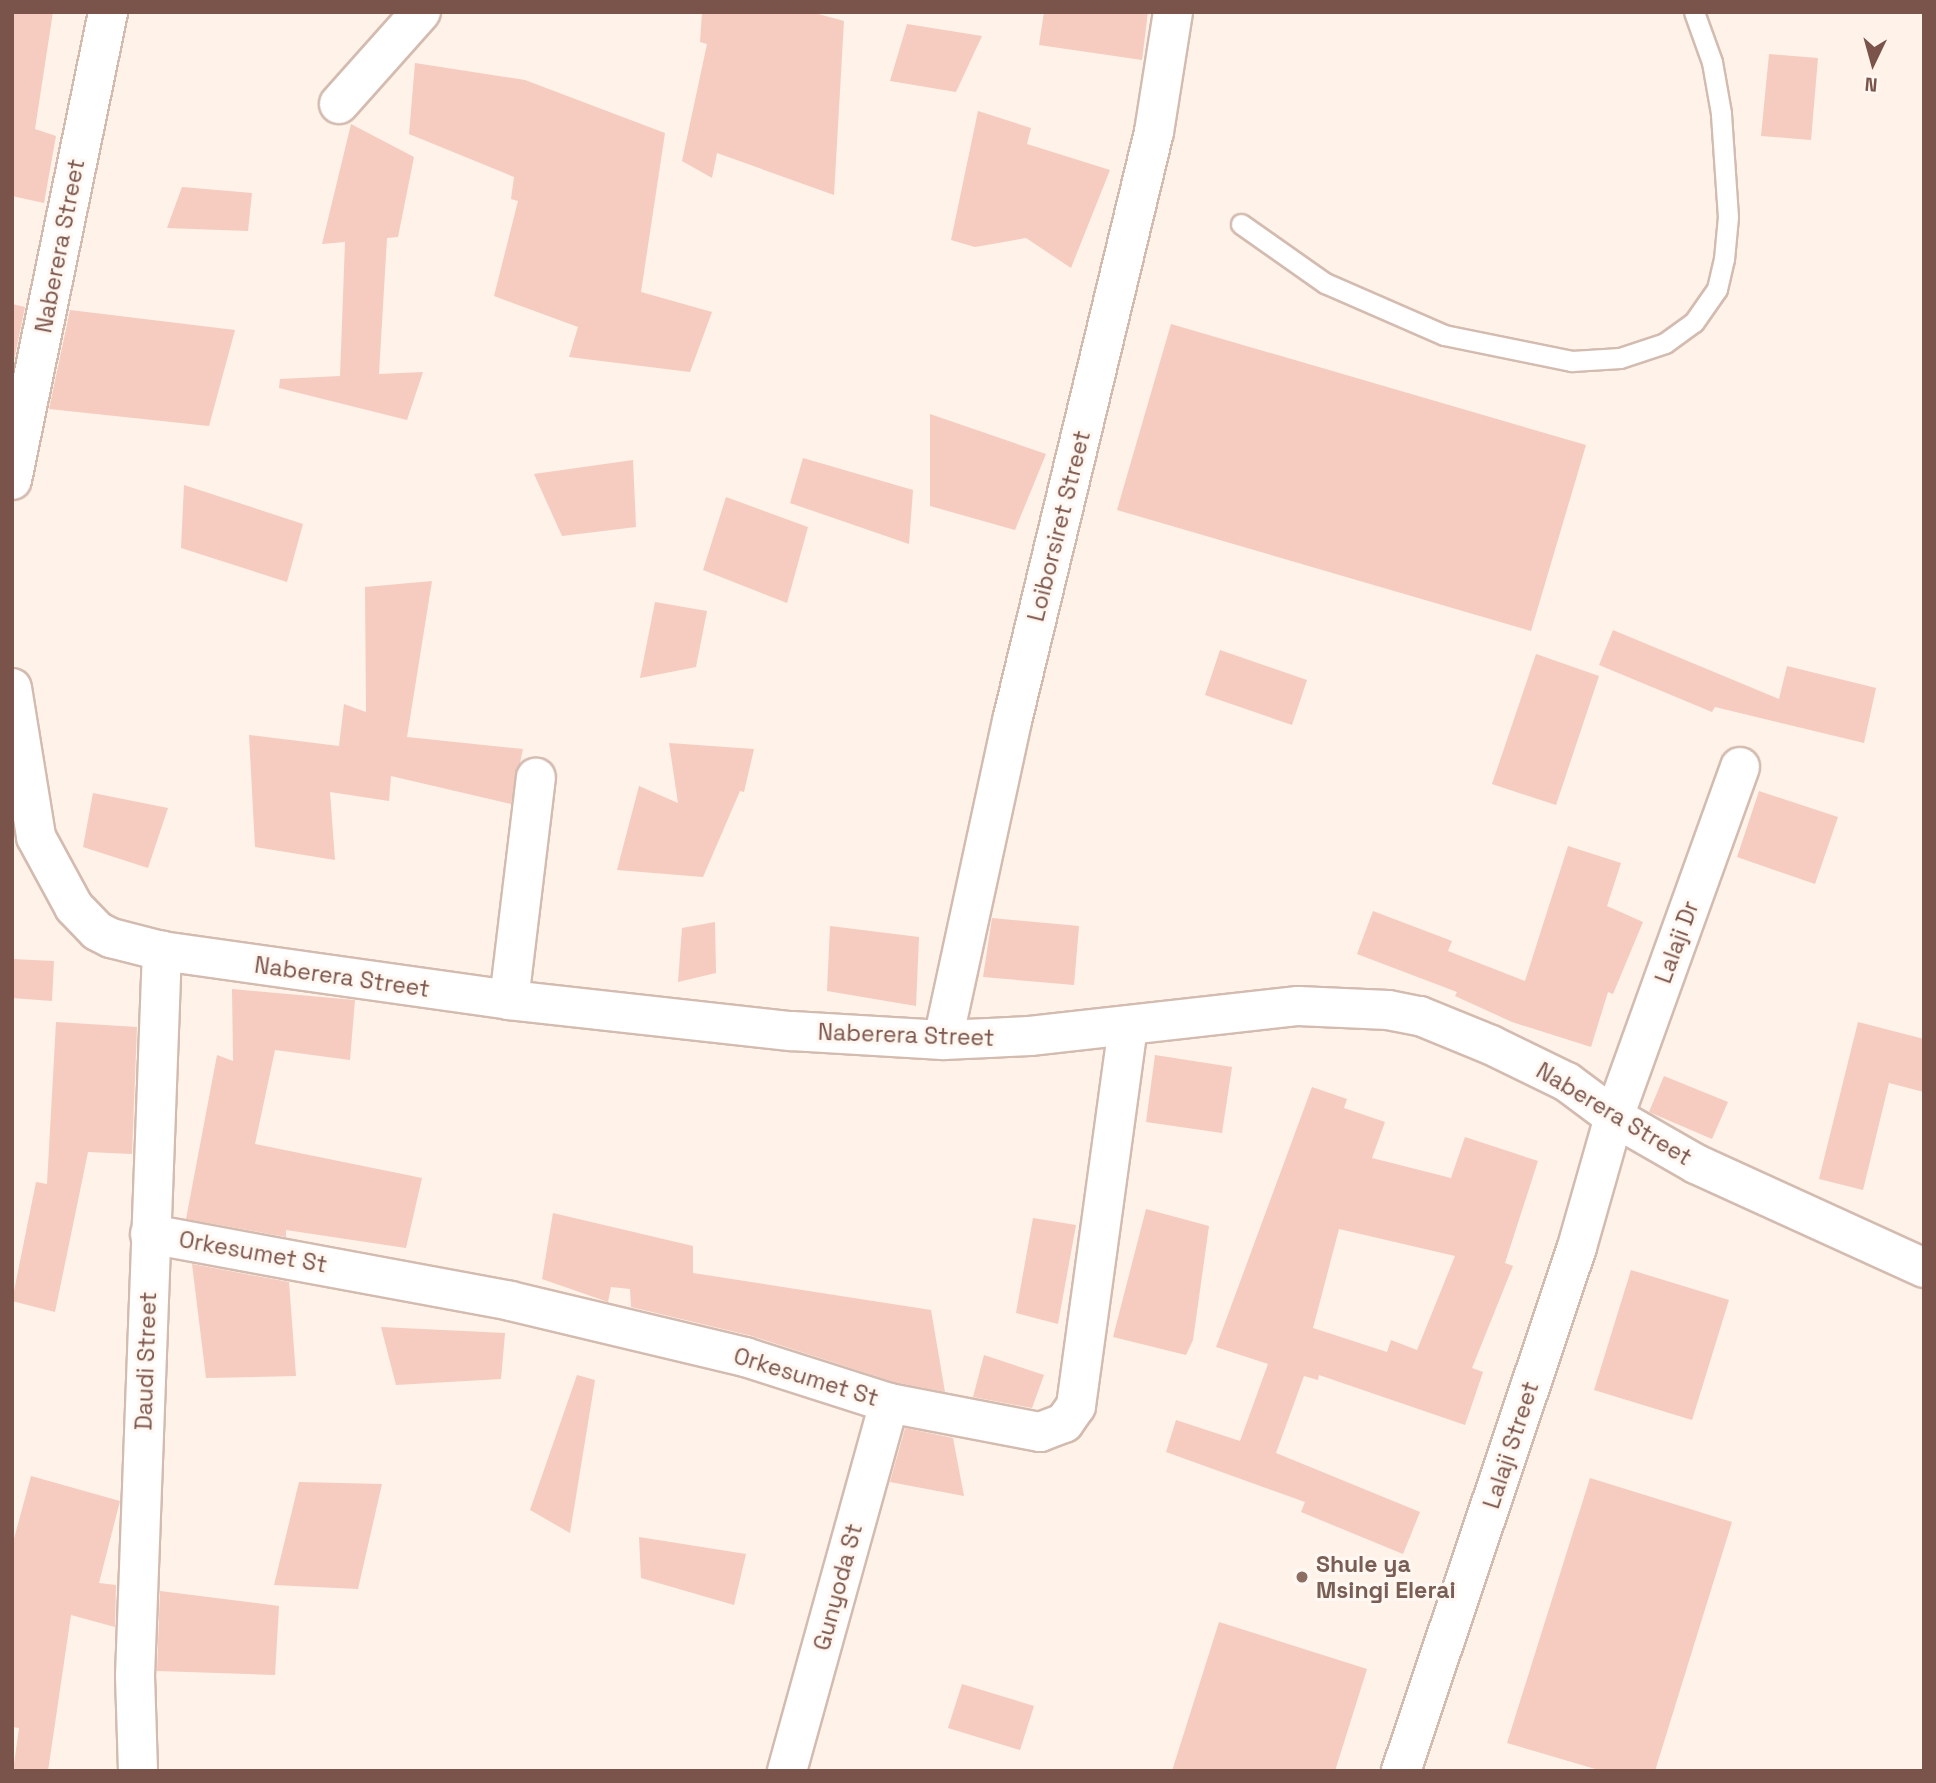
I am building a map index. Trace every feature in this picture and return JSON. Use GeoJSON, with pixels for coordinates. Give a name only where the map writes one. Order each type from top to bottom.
{"type":"FeatureCollection","features":[{"type":"Feature","properties":{"kind":"street","name":"Naberera Street"},"geometry":{"type":"LineString","coordinates":[[12,480],[107,12]]}},
{"type":"Feature","properties":{"kind":"street"},"geometry":{"type":"LineString","coordinates":[[339,104],[421,12]]}},
{"type":"Feature","properties":{"kind":"street","name":"Loiborsiret Street"},"geometry":{"type":"LineString","coordinates":[[943,1040],[1012,721],[1154,132],[1173,12]]}},
{"type":"Feature","properties":{"kind":"street","name":"Naberera Street"},"geometry":{"type":"LineString","coordinates":[[12,688],[36,837],[74,907],[97,931],[162,951],[509,1000],[792,1031],[943,1040],[1128,1026],[1298,1006],[1388,1010],[1420,1016],[1491,1045],[1567,1082],[1614,1117],[1696,1164],[1886,1254],[1924,1268]]}},
{"type":"Feature","properties":{"kind":"street","name":"Lalaji Dr"},"geometry":{"type":"LineString","coordinates":[[1614,1117],[1740,767]]}},
{"type":"Feature","properties":{"kind":"street"},"geometry":{"type":"LineString","coordinates":[[509,1000],[536,778]]}},
{"type":"Feature","properties":{"kind":"street","name":"Daudi Street"},"geometry":{"type":"LineString","coordinates":[[138,1771],[135,1676],[162,951]]}},
{"type":"Feature","properties":{"kind":"street","name":"Orkesumet St"},"geometry":{"type":"LineString","coordinates":[[150,1234],[510,1301],[745,1357],[889,1403],[1040,1432],[1064,1423],[1076,1406],[1128,1026]]}},
{"type":"Feature","properties":{"kind":"street","name":"Lalaji Street"},"geometry":{"type":"LineString","coordinates":[[1401,1771],[1577,1247],[1614,1117]]}},
{"type":"Feature","properties":{"kind":"street","name":"Gunyoda St"},"geometry":{"type":"LineString","coordinates":[[787,1771],[889,1403]]}},
{"type":"Feature","properties":{"kind":"lane"},"geometry":{"type":"LineString","coordinates":[[1241,223],[1325,283],[1444,335],[1572,361],[1620,359],[1665,343],[1694,322],[1717,289],[1724,259],[1728,217],[1721,113],[1712,62],[1694,12]]}},
{"type":"Feature","properties":{"kind":"building"},"geometry":{"type":"Polygon","coordinates":[[[12,12],[53,12],[35,129],[56,136],[44,203],[12,196],[12,12]]]}},
{"type":"Feature","properties":{"kind":"building"},"geometry":{"type":"Polygon","coordinates":[[[702,12],[811,12],[844,21],[834,195],[717,153],[712,178],[682,161],[707,44],[700,42],[702,12]]]}},
{"type":"Feature","properties":{"kind":"building"},"geometry":{"type":"Polygon","coordinates":[[[1044,12],[1148,12],[1142,60],[1039,45],[1044,12]]]}},
{"type":"Feature","properties":{"kind":"building"},"geometry":{"type":"Polygon","coordinates":[[[907,24],[982,36],[956,92],[890,81],[907,24]]]}},
{"type":"Feature","properties":{"kind":"building"},"geometry":{"type":"Polygon","coordinates":[[[1769,54],[1818,58],[1811,140],[1761,136],[1769,54]]]}},
{"type":"Feature","properties":{"kind":"building"},"geometry":{"type":"Polygon","coordinates":[[[415,63],[525,80],[665,133],[641,292],[712,312],[690,372],[569,357],[578,327],[494,296],[518,201],[511,199],[514,177],[409,134],[415,63]]]}},
{"type":"Feature","properties":{"kind":"building"},"geometry":{"type":"Polygon","coordinates":[[[978,111],[1031,128],[1027,144],[1110,170],[1071,268],[1026,238],[975,247],[951,240],[978,111]]]}},
{"type":"Feature","properties":{"kind":"building"},"geometry":{"type":"Polygon","coordinates":[[[351,124],[414,157],[398,237],[387,238],[379,374],[423,372],[407,420],[279,388],[280,379],[340,376],[345,242],[322,244],[351,124]]]}},
{"type":"Feature","properties":{"kind":"building"},"geometry":{"type":"Polygon","coordinates":[[[182,187],[252,193],[248,231],[167,228],[182,187]]]}},
{"type":"Feature","properties":{"kind":"building"},"geometry":{"type":"Polygon","coordinates":[[[12,304],[25,307],[12,370],[12,304]]]}},
{"type":"Feature","properties":{"kind":"building"},"geometry":{"type":"Polygon","coordinates":[[[70,310],[235,330],[209,426],[49,409],[70,310]]]}},
{"type":"Feature","properties":{"kind":"building"},"geometry":{"type":"Polygon","coordinates":[[[1171,324],[1586,445],[1531,631],[1117,510],[1171,324]]]}},
{"type":"Feature","properties":{"kind":"building"},"geometry":{"type":"Polygon","coordinates":[[[930,414],[1046,454],[1015,530],[930,506],[930,414]]]}},
{"type":"Feature","properties":{"kind":"building"},"geometry":{"type":"Polygon","coordinates":[[[803,458],[913,490],[909,544],[790,503],[803,458]]]}},
{"type":"Feature","properties":{"kind":"building"},"geometry":{"type":"Polygon","coordinates":[[[633,460],[636,527],[562,536],[534,474],[633,460]]]}},
{"type":"Feature","properties":{"kind":"building"},"geometry":{"type":"Polygon","coordinates":[[[184,485],[303,524],[287,582],[181,548],[184,485]]]}},
{"type":"Feature","properties":{"kind":"building"},"geometry":{"type":"Polygon","coordinates":[[[726,497],[808,527],[787,603],[703,570],[726,497]]]}},
{"type":"Feature","properties":{"kind":"building"},"geometry":{"type":"Polygon","coordinates":[[[432,581],[407,737],[523,749],[511,804],[391,776],[389,801],[330,792],[335,860],[255,847],[249,735],[339,746],[344,704],[366,712],[365,587],[432,581]]]}},
{"type":"Feature","properties":{"kind":"building"},"geometry":{"type":"Polygon","coordinates":[[[655,602],[707,611],[696,667],[640,678],[655,602]]]}},
{"type":"Feature","properties":{"kind":"building"},"geometry":{"type":"Polygon","coordinates":[[[1613,630],[1779,699],[1787,666],[1876,688],[1864,743],[1715,707],[1712,712],[1599,665],[1613,630]]]}},
{"type":"Feature","properties":{"kind":"building"},"geometry":{"type":"Polygon","coordinates":[[[1220,650],[1307,680],[1292,725],[1205,695],[1220,650]]]}},
{"type":"Feature","properties":{"kind":"building"},"geometry":{"type":"Polygon","coordinates":[[[1536,654],[1599,676],[1556,805],[1492,784],[1536,654]]]}},
{"type":"Feature","properties":{"kind":"building"},"geometry":{"type":"Polygon","coordinates":[[[669,743],[754,749],[744,792],[740,791],[703,877],[617,870],[639,786],[678,803],[669,743]]]}},
{"type":"Feature","properties":{"kind":"building"},"geometry":{"type":"Polygon","coordinates":[[[1759,791],[1838,817],[1815,884],[1737,857],[1759,791]]]}},
{"type":"Feature","properties":{"kind":"building"},"geometry":{"type":"Polygon","coordinates":[[[93,793],[168,808],[148,868],[83,847],[93,793]]]}},
{"type":"Feature","properties":{"kind":"building"},"geometry":{"type":"Polygon","coordinates":[[[1568,846],[1621,863],[1607,906],[1643,922],[1613,994],[1608,992],[1591,1047],[1512,1022],[1455,996],[1457,992],[1357,954],[1373,911],[1452,941],[1448,951],[1525,981],[1568,846]]]}},
{"type":"Feature","properties":{"kind":"building"},"geometry":{"type":"Polygon","coordinates":[[[992,918],[1079,926],[1074,985],[983,977],[992,918]]]}},
{"type":"Feature","properties":{"kind":"building"},"geometry":{"type":"Polygon","coordinates":[[[715,922],[716,973],[678,982],[682,928],[715,922]]]}},
{"type":"Feature","properties":{"kind":"building"},"geometry":{"type":"Polygon","coordinates":[[[830,926],[919,937],[916,1006],[827,991],[830,926]]]}},
{"type":"Feature","properties":{"kind":"building"},"geometry":{"type":"Polygon","coordinates":[[[12,959],[54,961],[52,1001],[12,998],[12,959]]]}},
{"type":"Feature","properties":{"kind":"building"},"geometry":{"type":"Polygon","coordinates":[[[232,989],[355,1000],[350,1060],[275,1050],[255,1144],[422,1178],[406,1248],[286,1230],[286,1237],[186,1219],[217,1055],[233,1061],[232,989]]]}},
{"type":"Feature","properties":{"kind":"building"},"geometry":{"type":"Polygon","coordinates":[[[56,1022],[137,1027],[132,1154],[88,1152],[55,1312],[12,1301],[36,1182],[47,1184],[56,1022]]]}},
{"type":"Feature","properties":{"kind":"building"},"geometry":{"type":"Polygon","coordinates":[[[1858,1022],[1924,1039],[1924,1092],[1889,1083],[1863,1190],[1819,1179],[1858,1022]]]}},
{"type":"Feature","properties":{"kind":"building"},"geometry":{"type":"Polygon","coordinates":[[[1155,1055],[1232,1067],[1222,1133],[1146,1122],[1155,1055]]]}},
{"type":"Feature","properties":{"kind":"building"},"geometry":{"type":"Polygon","coordinates":[[[1664,1076],[1728,1102],[1712,1139],[1649,1112],[1664,1076]]]}},
{"type":"Feature","properties":{"kind":"building"},"geometry":{"type":"Polygon","coordinates":[[[1312,1087],[1347,1099],[1344,1108],[1385,1122],[1372,1158],[1451,1178],[1465,1137],[1538,1161],[1505,1263],[1513,1266],[1472,1368],[1483,1372],[1465,1425],[1319,1375],[1318,1380],[1304,1376],[1276,1453],[1420,1512],[1403,1554],[1301,1512],[1305,1502],[1166,1452],[1176,1420],[1240,1441],[1268,1364],[1216,1347],[1312,1087]],[[1339,1229],[1313,1328],[1387,1352],[1391,1340],[1417,1350],[1455,1256],[1339,1229]]]}},
{"type":"Feature","properties":{"kind":"building"},"geometry":{"type":"Polygon","coordinates":[[[1146,1209],[1209,1226],[1193,1340],[1186,1355],[1113,1337],[1146,1209]]]}},
{"type":"Feature","properties":{"kind":"building"},"geometry":{"type":"Polygon","coordinates":[[[553,1213],[693,1246],[693,1273],[931,1310],[945,1392],[894,1382],[752,1336],[631,1307],[630,1289],[611,1287],[608,1302],[542,1279],[553,1213]]]}},
{"type":"Feature","properties":{"kind":"building"},"geometry":{"type":"Polygon","coordinates":[[[1033,1218],[1076,1225],[1058,1324],[1016,1313],[1033,1218]]]}},
{"type":"Feature","properties":{"kind":"building"},"geometry":{"type":"Polygon","coordinates":[[[192,1264],[289,1282],[296,1376],[206,1378],[192,1264]]]}},
{"type":"Feature","properties":{"kind":"building"},"geometry":{"type":"Polygon","coordinates":[[[1631,1270],[1729,1300],[1692,1420],[1594,1390],[1631,1270]]]}},
{"type":"Feature","properties":{"kind":"building"},"geometry":{"type":"Polygon","coordinates":[[[381,1327],[505,1333],[501,1379],[396,1385],[381,1327]]]}},
{"type":"Feature","properties":{"kind":"building"},"geometry":{"type":"Polygon","coordinates":[[[984,1355],[1044,1375],[1032,1408],[973,1397],[984,1355]]]}},
{"type":"Feature","properties":{"kind":"building"},"geometry":{"type":"Polygon","coordinates":[[[577,1375],[595,1380],[570,1533],[530,1510],[577,1375]]]}},
{"type":"Feature","properties":{"kind":"building"},"geometry":{"type":"Polygon","coordinates":[[[905,1428],[953,1438],[964,1496],[890,1482],[905,1428]]]}},
{"type":"Feature","properties":{"kind":"building"},"geometry":{"type":"Polygon","coordinates":[[[31,1476],[120,1501],[99,1583],[116,1585],[115,1627],[71,1615],[48,1771],[13,1771],[19,1728],[12,1727],[12,1546],[31,1476]]]}},
{"type":"Feature","properties":{"kind":"building"},"geometry":{"type":"Polygon","coordinates":[[[1590,1478],[1732,1522],[1655,1771],[1602,1771],[1507,1743],[1590,1478]]]}},
{"type":"Feature","properties":{"kind":"building"},"geometry":{"type":"Polygon","coordinates":[[[299,1482],[382,1484],[358,1589],[274,1585],[299,1482]]]}},
{"type":"Feature","properties":{"kind":"building"},"geometry":{"type":"Polygon","coordinates":[[[639,1537],[746,1554],[734,1605],[641,1578],[639,1537]]]}},
{"type":"Feature","properties":{"kind":"building"},"geometry":{"type":"Polygon","coordinates":[[[160,1591],[279,1606],[275,1675],[157,1671],[160,1591]]]}},
{"type":"Feature","properties":{"kind":"building"},"geometry":{"type":"Polygon","coordinates":[[[1219,1622],[1367,1669],[1335,1771],[1172,1771],[1219,1622]]]}},
{"type":"Feature","properties":{"kind":"building"},"geometry":{"type":"Polygon","coordinates":[[[962,1684],[1034,1706],[1020,1750],[948,1728],[962,1684]]]}},
{"type":"Feature","properties":{"kind":"place","name":"Shule ya Msingi Elerai"},"geometry":{"type":"Point","coordinates":[1302,1577]}}]}
